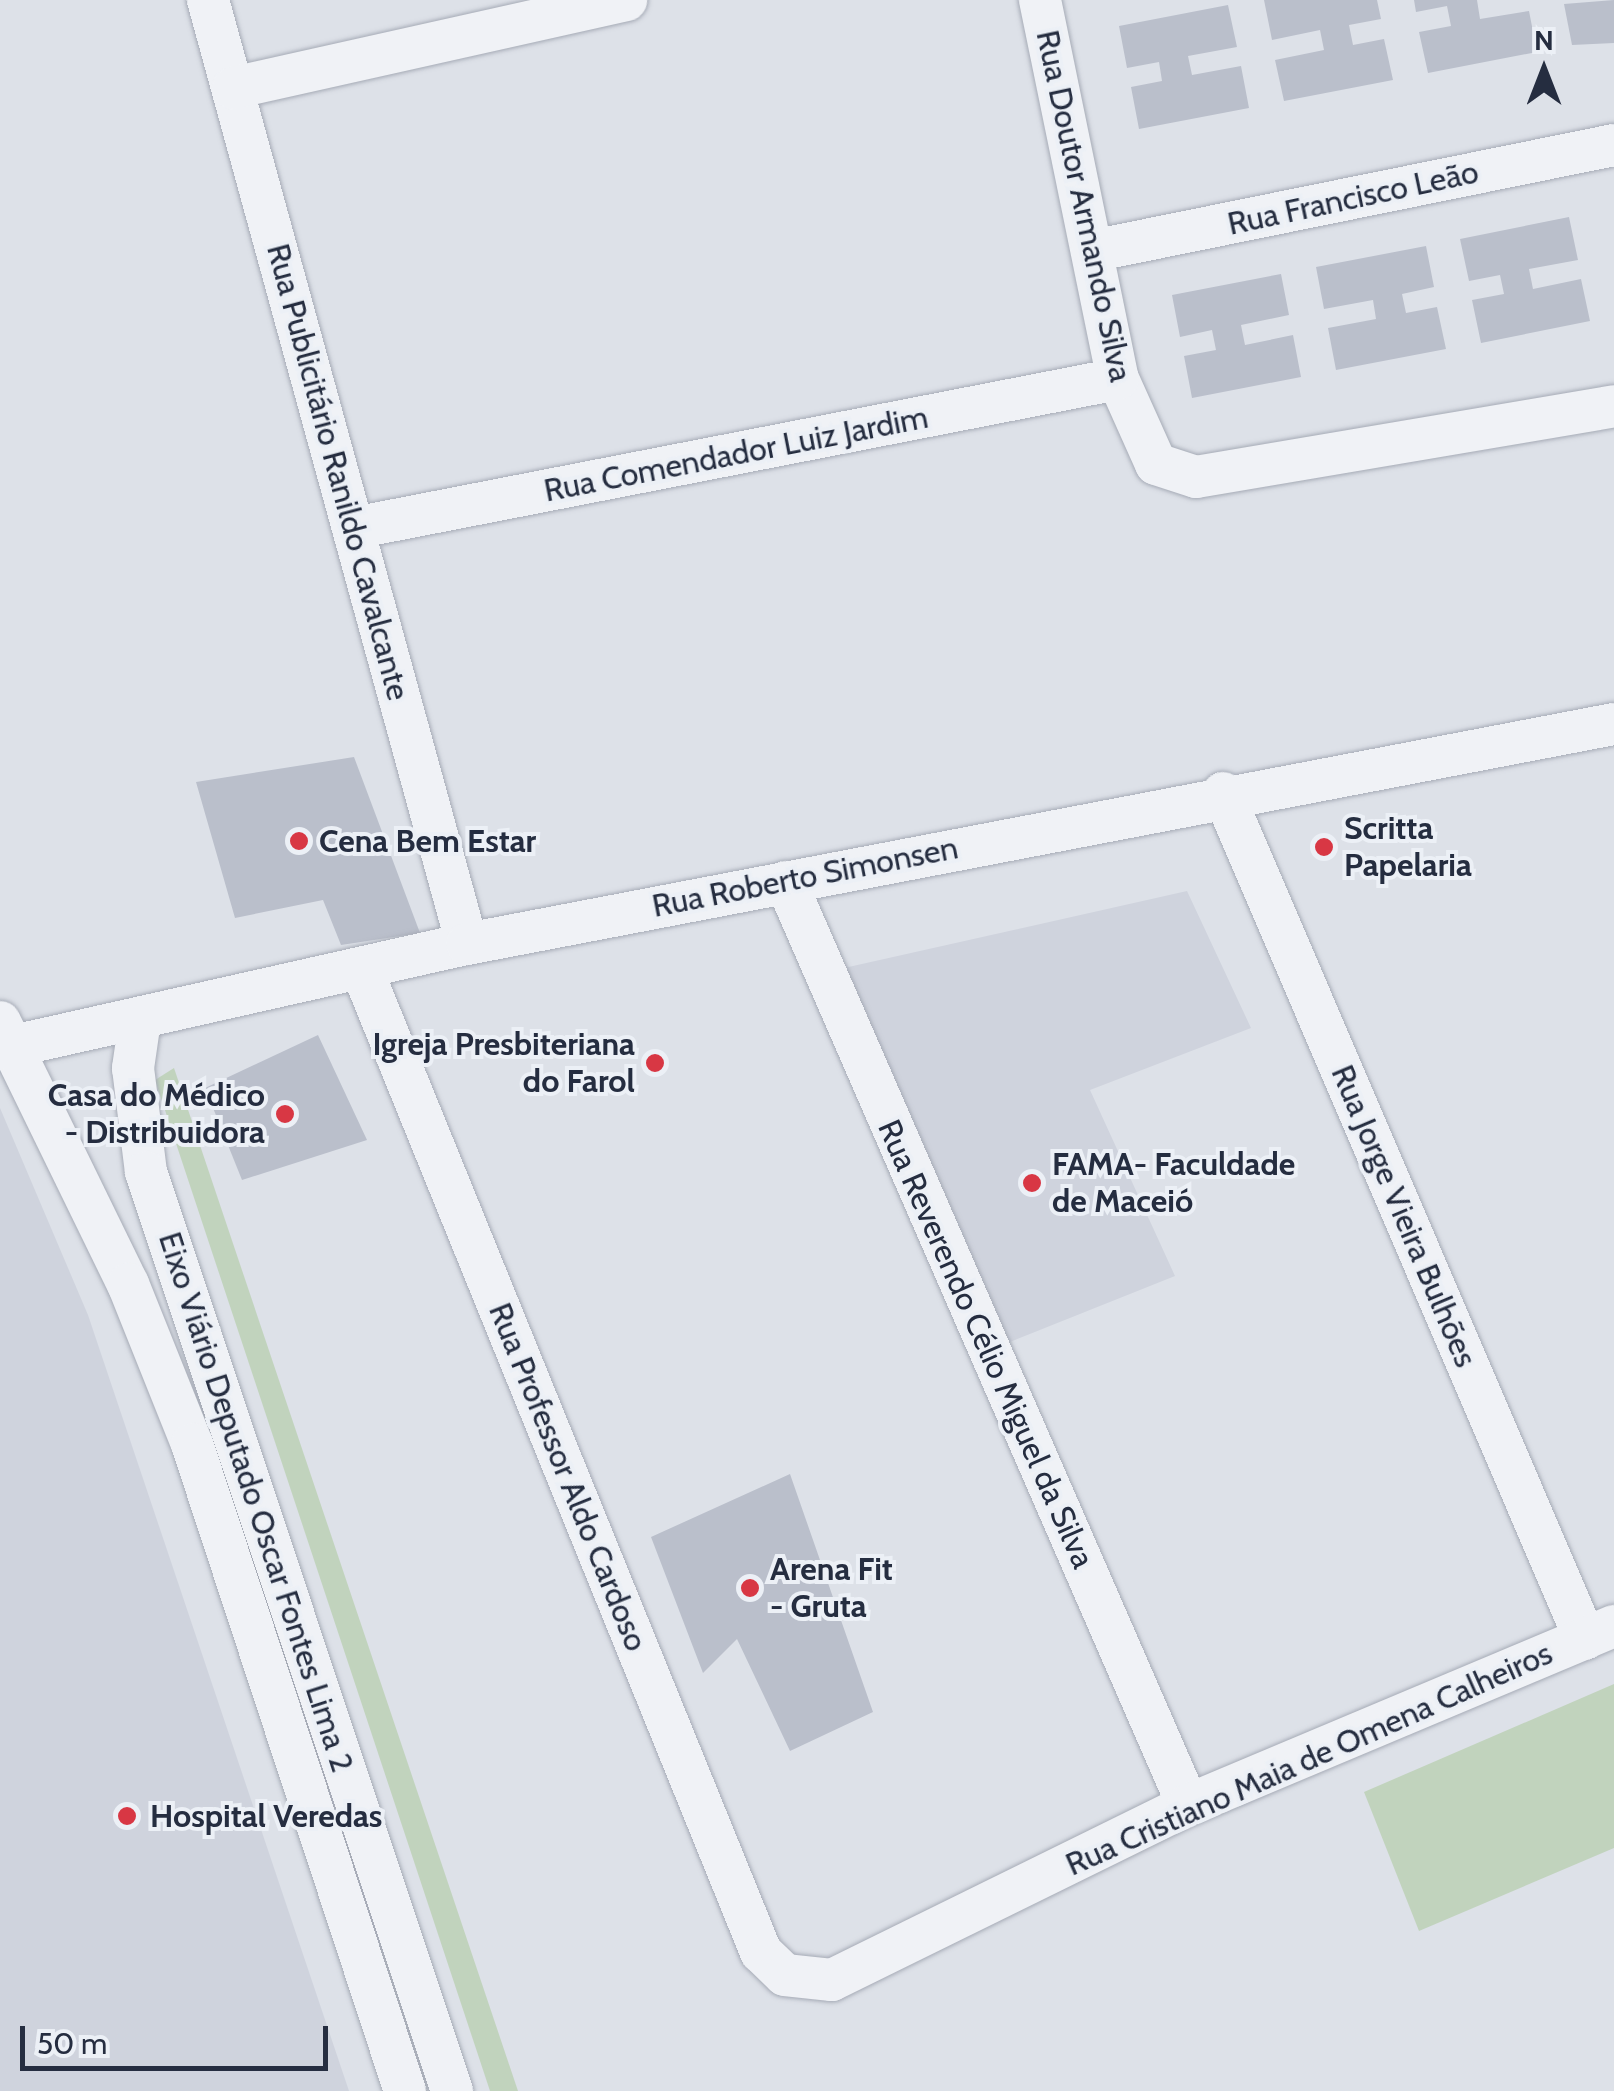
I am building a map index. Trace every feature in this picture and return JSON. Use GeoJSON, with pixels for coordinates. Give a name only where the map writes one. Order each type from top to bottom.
{"type":"FeatureCollection","features":[{"type":"Feature","properties":{"kind":"street","name":"Rua Publicitário Ranildo Cavalcante"},"geometry":{"type":"LineString","coordinates":[[208,0],[467,944]]}},
{"type":"Feature","properties":{"kind":"street"},"geometry":{"type":"LineString","coordinates":[[233,88],[626,0]]}},
{"type":"Feature","properties":{"kind":"street","name":"Rua Doutor Armando Silva"},"geometry":{"type":"LineString","coordinates":[[1040,0],[1118,379],[1156,464],[1196,476],[1614,406]]}},
{"type":"Feature","properties":{"kind":"street","name":"Rua Francisco Leão"},"geometry":{"type":"LineString","coordinates":[[1092,252],[1614,144]]}},
{"type":"Feature","properties":{"kind":"street","name":"Rua Comendador Luiz Jardim"},"geometry":{"type":"LineString","coordinates":[[354,528],[1118,379]]}},
{"type":"Feature","properties":{"kind":"street","name":"Rua Roberto Simonsen"},"geometry":{"type":"LineString","coordinates":[[2,1039],[140,1020],[467,944],[1223,794],[1614,724]]}},
{"type":"Feature","properties":{"kind":"street","name":"Rua Jorge Vieira Bulhões"},"geometry":{"type":"LineString","coordinates":[[1223,794],[1600,1632]]}},
{"type":"Feature","properties":{"kind":"street","name":"Rua Reverendo Célio Miguel da Silva"},"geometry":{"type":"LineString","coordinates":[[786,882],[1188,1805]]}},
{"type":"Feature","properties":{"kind":"street","name":"Rua Professor Aldo Cardoso"},"geometry":{"type":"LineString","coordinates":[[362,970],[761,1952],[785,1976]]}},
{"type":"Feature","properties":{"kind":"street","name":"Eixo Viário Deputado Oscar Fontes Lima 2"},"geometry":{"type":"LineString","coordinates":[[140,1020],[133,1068],[146,1172],[452,2091]]}},
{"type":"Feature","properties":{"kind":"street","name":"Eixo Viário Deputado Oscar Fontes Lima 2"},"geometry":{"type":"LineString","coordinates":[[2,1039],[40,1091],[192,1444],[405,2091]]}},
{"type":"Feature","properties":{"kind":"street","name":"Rua Cristiano Maia de Omena Calheiros"},"geometry":{"type":"LineString","coordinates":[[785,1976],[832,1980],[1188,1805],[1600,1632]]}},
{"type":"Feature","properties":{"kind":"shaded area","name":"FAMA- Faculdade de Maceió"},"geometry":{"type":"Polygon","coordinates":[[[1187,891],[1251,1028],[1090,1090],[1175,1276],[1000,1346],[844,968],[1187,891]]]}},
{"type":"Feature","properties":{"kind":"shaded area","name":"Hospital Veredas"},"geometry":{"type":"Polygon","coordinates":[[[0,1108],[88,1315],[349,2091],[0,2091],[0,1108]]]}},
{"type":"Feature","properties":{"kind":"green space"},"geometry":{"type":"Polygon","coordinates":[[[174,1068],[518,2091],[490,2091],[155,1080],[174,1068]]]}},
{"type":"Feature","properties":{"kind":"green space"},"geometry":{"type":"Polygon","coordinates":[[[1614,1684],[1614,1848],[1419,1931],[1364,1792],[1614,1684]]]}},
{"type":"Feature","properties":{"kind":"building"},"geometry":{"type":"Polygon","coordinates":[[[1264,0],[1377,0],[1381,19],[1349,25],[1353,45],[1384,39],[1393,80],[1284,101],[1275,60],[1324,50],[1320,30],[1272,40],[1264,0]]]}},
{"type":"Feature","properties":{"kind":"building"},"geometry":{"type":"Polygon","coordinates":[[[1414,0],[1477,0],[1480,19],[1529,11],[1537,52],[1428,73],[1419,32],[1451,26],[1447,6],[1416,12],[1414,0]]]}},
{"type":"Feature","properties":{"kind":"building"},"geometry":{"type":"Polygon","coordinates":[[[1614,0],[1614,43],[1572,45],[1564,4],[1614,0]]]}},
{"type":"Feature","properties":{"kind":"building"},"geometry":{"type":"Polygon","coordinates":[[[1228,5],[1237,47],[1188,56],[1192,75],[1241,66],[1249,108],[1139,129],[1131,87],[1162,81],[1159,62],[1127,68],[1119,26],[1228,5]]]}},
{"type":"Feature","properties":{"kind":"building"},"geometry":{"type":"Polygon","coordinates":[[[1569,217],[1578,260],[1529,269],[1533,289],[1581,279],[1590,321],[1481,343],[1472,300],[1504,294],[1500,275],[1469,281],[1460,239],[1569,217]]]}},
{"type":"Feature","properties":{"kind":"building"},"geometry":{"type":"Polygon","coordinates":[[[1426,246],[1434,287],[1402,294],[1406,313],[1437,307],[1446,349],[1336,370],[1328,328],[1376,319],[1373,300],[1324,309],[1316,267],[1426,246]]]}},
{"type":"Feature","properties":{"kind":"building"},"geometry":{"type":"Polygon","coordinates":[[[1281,274],[1289,315],[1241,325],[1245,345],[1293,335],[1301,377],[1192,398],[1184,356],[1216,350],[1212,330],[1180,337],[1172,295],[1281,274]]]}},
{"type":"Feature","properties":{"kind":"building","name":"Cena Bem Estar"},"geometry":{"type":"Polygon","coordinates":[[[354,757],[420,933],[341,945],[323,900],[235,918],[196,782],[354,757]]]}},
{"type":"Feature","properties":{"kind":"building","name":"Casa do Médico - Distribuidora"},"geometry":{"type":"Polygon","coordinates":[[[318,1035],[367,1140],[242,1180],[205,1088],[318,1035]]]}},
{"type":"Feature","properties":{"kind":"building","name":"Arena Fit - Gruta"},"geometry":{"type":"Polygon","coordinates":[[[790,1474],[873,1712],[790,1751],[737,1639],[703,1673],[651,1537],[790,1474]]]}},
{"type":"Feature","properties":{"kind":"place","name":"Cena Bem Estar"},"geometry":{"type":"Point","coordinates":[299,841]}},
{"type":"Feature","properties":{"kind":"place","name":"Scritta Papelaria"},"geometry":{"type":"Point","coordinates":[1324,847]}},
{"type":"Feature","properties":{"kind":"place","name":"Igreja Presbiteriana do Farol"},"geometry":{"type":"Point","coordinates":[655,1063]}},
{"type":"Feature","properties":{"kind":"place","name":"Casa do Médico - Distribuidora"},"geometry":{"type":"Point","coordinates":[285,1114]}},
{"type":"Feature","properties":{"kind":"place","name":"FAMA- Faculdade de Maceió"},"geometry":{"type":"Point","coordinates":[1032,1183]}},
{"type":"Feature","properties":{"kind":"place","name":"Arena Fit - Gruta"},"geometry":{"type":"Point","coordinates":[750,1588]}},
{"type":"Feature","properties":{"kind":"place","name":"Hospital Veredas"},"geometry":{"type":"Point","coordinates":[127,1816]}}]}
